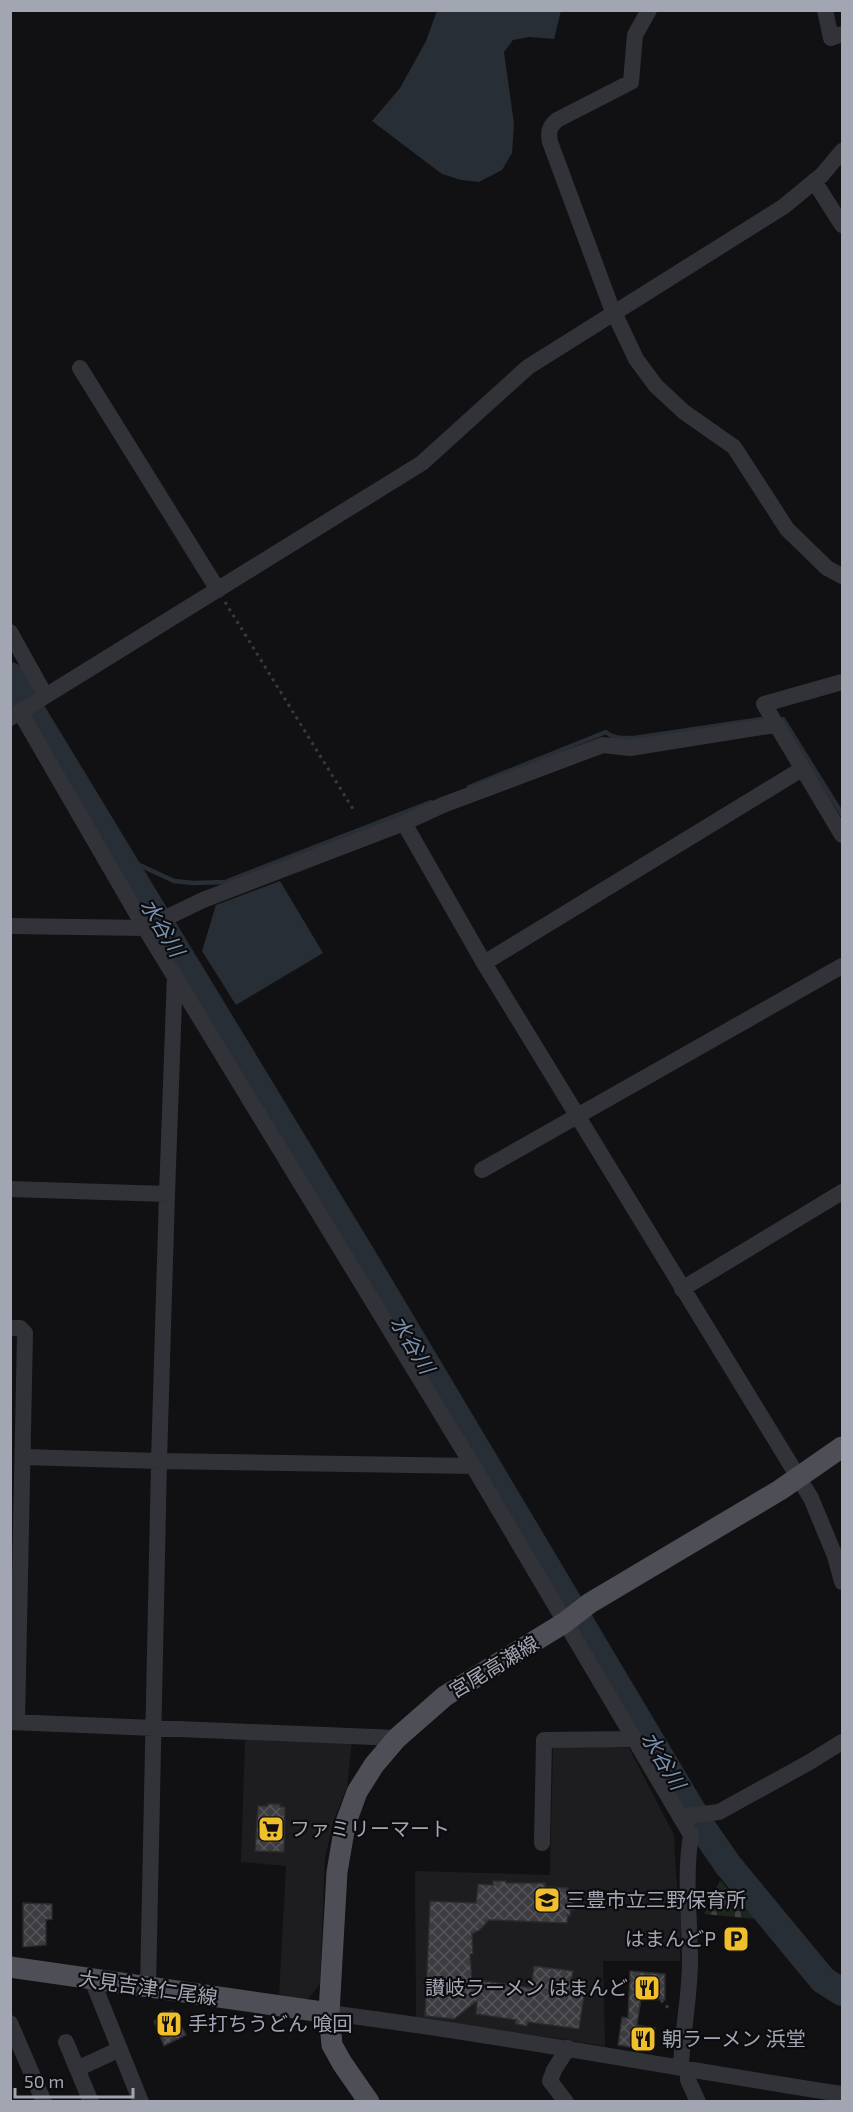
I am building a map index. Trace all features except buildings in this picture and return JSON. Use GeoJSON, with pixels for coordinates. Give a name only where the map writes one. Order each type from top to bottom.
{"type":"FeatureCollection","features":[{"type":"Feature","properties":{"kind":"main road","name":"宮尾高瀬線"},"geometry":{"type":"LineString","coordinates":[[329,2013],[337,1872],[345,1825],[357,1792],[374,1766],[397,1738],[445,1696],[565,1623],[590,1603],[843,1448]]}},
{"type":"Feature","properties":{"kind":"main road","name":"大見吉津仁尾線"},"geometry":{"type":"LineString","coordinates":[[10,1967],[329,2013]]}},
{"type":"Feature","properties":{"kind":"main road"},"geometry":{"type":"LineString","coordinates":[[329,2013],[332,2045],[369,2102]]}},
{"type":"Feature","properties":{"kind":"street"},"geometry":{"type":"LineString","coordinates":[[649,10],[635,35],[631,82],[551,125],[549,132],[572,204],[614,313],[636,358],[656,386],[684,412],[734,447],[787,529],[827,568],[843,576]]}},
{"type":"Feature","properties":{"kind":"street"},"geometry":{"type":"LineString","coordinates":[[825,10],[831,38],[843,34]]}},
{"type":"Feature","properties":{"kind":"street"},"geometry":{"type":"LineString","coordinates":[[698,2102],[684,2069],[690,1962],[687,1893],[691,1835],[473,1466],[175,974],[155,923],[18,713],[422,463],[528,367],[783,207],[814,181],[843,150]]}},
{"type":"Feature","properties":{"kind":"street"},"geometry":{"type":"LineString","coordinates":[[814,181],[843,225]]}},
{"type":"Feature","properties":{"kind":"street"},"geometry":{"type":"LineString","coordinates":[[80,368],[218,590]]}},
{"type":"Feature","properties":{"kind":"street"},"geometry":{"type":"LineString","coordinates":[[10,632],[42,697]]}},
{"type":"Feature","properties":{"kind":"street"},"geometry":{"type":"LineString","coordinates":[[843,682],[764,704],[843,835]]}},
{"type":"Feature","properties":{"kind":"street"},"geometry":{"type":"LineString","coordinates":[[10,926],[155,923],[203,900],[603,745],[630,748],[775,725]]}},
{"type":"Feature","properties":{"kind":"street"},"geometry":{"type":"LineString","coordinates":[[484,963],[802,770]]}},
{"type":"Feature","properties":{"kind":"street"},"geometry":{"type":"LineString","coordinates":[[405,823],[484,963],[576,1116],[811,1498],[843,1582]]}},
{"type":"Feature","properties":{"kind":"street"},"geometry":{"type":"LineString","coordinates":[[482,1170],[843,966]]}},
{"type":"Feature","properties":{"kind":"street"},"geometry":{"type":"LineString","coordinates":[[148,1988],[159,1461],[175,974]]}},
{"type":"Feature","properties":{"kind":"street"},"geometry":{"type":"LineString","coordinates":[[10,1189],[167,1194]]}},
{"type":"Feature","properties":{"kind":"street"},"geometry":{"type":"LineString","coordinates":[[682,1289],[843,1192]]}},
{"type":"Feature","properties":{"kind":"street"},"geometry":{"type":"LineString","coordinates":[[10,1328],[20,1328],[25,1334],[14,1722],[397,1738]]}},
{"type":"Feature","properties":{"kind":"street"},"geometry":{"type":"LineString","coordinates":[[23,1457],[473,1466]]}},
{"type":"Feature","properties":{"kind":"street"},"geometry":{"type":"LineString","coordinates":[[542,1842],[544,1740],[634,1739]]}},
{"type":"Feature","properties":{"kind":"street"},"geometry":{"type":"LineString","coordinates":[[681,1817],[719,1812],[808,1764],[843,1742]]}},
{"type":"Feature","properties":{"kind":"street"},"geometry":{"type":"LineString","coordinates":[[92,1980],[141,2102]]}},
{"type":"Feature","properties":{"kind":"street"},"geometry":{"type":"LineString","coordinates":[[329,2013],[568,2048],[843,2094]]}},
{"type":"Feature","properties":{"kind":"street"},"geometry":{"type":"LineString","coordinates":[[10,2023],[44,2102]]}},
{"type":"Feature","properties":{"kind":"street"},"geometry":{"type":"LineString","coordinates":[[66,2042],[91,2102]]}},
{"type":"Feature","properties":{"kind":"street"},"geometry":{"type":"LineString","coordinates":[[566,2102],[550,2080],[568,2048]]}},
{"type":"Feature","properties":{"kind":"street"},"geometry":{"type":"LineString","coordinates":[[77,2069],[120,2049]]}},
{"type":"Feature","properties":{"kind":"path"},"geometry":{"type":"LineString","coordinates":[[218,590],[353,809]]}},
{"type":"Feature","properties":{"kind":"path"},"geometry":{"type":"LineString","coordinates":[[661,2000],[672,2012],[671,2016]]}},
{"type":"Feature","properties":{"kind":"shaded area"},"geometry":{"type":"Polygon","coordinates":[[[437,11],[561,11],[554,39],[529,37],[513,40],[504,52],[514,124],[512,153],[502,170],[479,182],[461,180],[442,174],[372,121],[400,88],[426,41],[437,11]]]}},
{"type":"Feature","properties":{"kind":"shaded area"},"geometry":{"type":"Polygon","coordinates":[[[280,881],[323,953],[236,1005],[202,951],[216,905],[280,881]]]}},
{"type":"Feature","properties":{"kind":"shaded area"},"geometry":{"type":"Polygon","coordinates":[[[245,1740],[352,1741],[347,1787],[333,1822],[325,1859],[320,1984],[307,2000],[279,1995],[286,1866],[241,1862],[245,1740]]]}},
{"type":"Feature","properties":{"kind":"shaded area","name":"三豊市立三野保育所"},"geometry":{"type":"Polygon","coordinates":[[[553,1744],[629,1748],[674,1835],[681,1925],[680,1961],[603,1961],[605,2046],[416,2017],[415,1871],[550,1875],[553,1744]]]}},
{"type":"Feature","properties":{"kind":"green space"},"geometry":{"type":"Polygon","coordinates":[[[720,1880],[755,1919],[704,1914],[720,1880]]]}},
{"type":"Feature","properties":{"kind":"waterway","name":"水谷川"},"geometry":{"type":"LineString","coordinates":[[10,676],[363,1258],[703,1829],[728,1865],[823,1980],[842,1992]]}},
{"type":"Feature","properties":{"kind":"waterway"},"geometry":{"type":"LineString","coordinates":[[469,787],[606,732],[616,737],[634,738],[762,719]]}},
{"type":"Feature","properties":{"kind":"waterway"},"geometry":{"type":"LineString","coordinates":[[783,719],[842,814]]}},
{"type":"Feature","properties":{"kind":"waterway"},"geometry":{"type":"LineString","coordinates":[[120,856],[174,881],[225,882],[431,802]]}},
{"type":"Feature","properties":{"kind":"place","name":"ファミリーマート"},"geometry":{"type":"Point","coordinates":[271,1829]}},
{"type":"Feature","properties":{"kind":"place","name":"三豊市立三野保育所"},"geometry":{"type":"Point","coordinates":[547,1900]}},
{"type":"Feature","properties":{"kind":"place","name":"はまんどP"},"geometry":{"type":"Point","coordinates":[736,1939]}},
{"type":"Feature","properties":{"kind":"place","name":"讃岐ラーメン はまんど"},"geometry":{"type":"Point","coordinates":[647,1988]}},
{"type":"Feature","properties":{"kind":"place","name":"手打ちうどん 喰回"},"geometry":{"type":"Point","coordinates":[169,2024]}},
{"type":"Feature","properties":{"kind":"place","name":"朝ラーメン 浜堂"},"geometry":{"type":"Point","coordinates":[643,2039]}}]}
